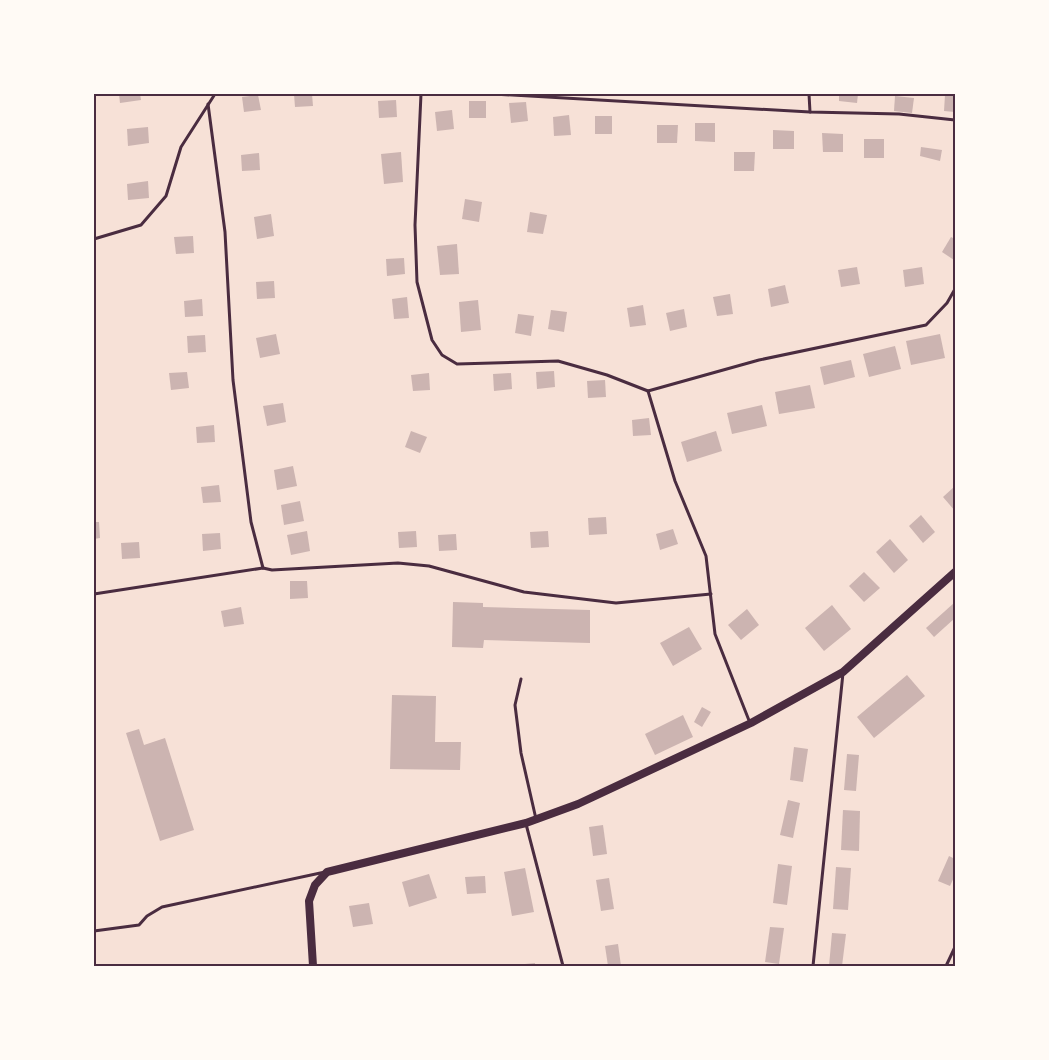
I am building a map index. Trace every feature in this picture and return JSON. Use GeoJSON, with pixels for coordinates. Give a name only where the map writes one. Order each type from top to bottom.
{"type":"FeatureCollection","features":[{"type":"Feature","properties":{"kind":"street"},"geometry":{"type":"LineString","coordinates":[[313,966],[309,901],[315,885],[327,872],[536,820],[578,804],[751,723],[843,672],[955,572]]}},
{"type":"Feature","properties":{"kind":"lane"},"geometry":{"type":"LineString","coordinates":[[94,239],[141,225],[166,196],[181,147],[215,94]]}},
{"type":"Feature","properties":{"kind":"lane"},"geometry":{"type":"LineString","coordinates":[[421,94],[416,225],[417,282],[432,340],[442,356],[457,364],[558,361],[607,375],[648,391],[759,360],[926,325],[947,303],[955,289]]}},
{"type":"Feature","properties":{"kind":"lane"},"geometry":{"type":"LineString","coordinates":[[493,94],[810,112],[899,114],[955,120]]}},
{"type":"Feature","properties":{"kind":"lane"},"geometry":{"type":"LineString","coordinates":[[809,94],[810,112]]}},
{"type":"Feature","properties":{"kind":"lane"},"geometry":{"type":"LineString","coordinates":[[208,104],[225,232],[233,380],[251,522],[263,568]]}},
{"type":"Feature","properties":{"kind":"lane"},"geometry":{"type":"LineString","coordinates":[[648,391],[676,481],[706,556],[715,634],[751,723]]}},
{"type":"Feature","properties":{"kind":"lane"},"geometry":{"type":"LineString","coordinates":[[94,594],[263,568],[272,570],[398,562],[430,566],[524,592],[616,603],[711,594]]}},
{"type":"Feature","properties":{"kind":"lane"},"geometry":{"type":"LineString","coordinates":[[814,966],[843,672]]}},
{"type":"Feature","properties":{"kind":"lane"},"geometry":{"type":"LineString","coordinates":[[521,679],[515,705],[521,754],[536,820]]}},
{"type":"Feature","properties":{"kind":"lane"},"geometry":{"type":"LineString","coordinates":[[526,823],[563,966]]}},
{"type":"Feature","properties":{"kind":"lane"},"geometry":{"type":"LineString","coordinates":[[94,931],[139,925],[147,916],[162,907],[327,872]]}},
{"type":"Feature","properties":{"kind":"lane"},"geometry":{"type":"LineString","coordinates":[[946,966],[955,946]]}},
{"type":"Feature","properties":{"kind":"building"},"geometry":{"type":"Polygon","coordinates":[[[119,94],[140,94],[141,100],[120,103],[119,94]]]}},
{"type":"Feature","properties":{"kind":"building"},"geometry":{"type":"Polygon","coordinates":[[[294,94],[312,94],[313,106],[295,107],[294,94]]]}},
{"type":"Feature","properties":{"kind":"building"},"geometry":{"type":"Polygon","coordinates":[[[839,94],[858,94],[857,103],[839,101],[839,94]]]}},
{"type":"Feature","properties":{"kind":"building"},"geometry":{"type":"Polygon","coordinates":[[[258,95],[261,110],[244,112],[242,97],[258,95]]]}},
{"type":"Feature","properties":{"kind":"building"},"geometry":{"type":"Polygon","coordinates":[[[945,95],[955,96],[955,112],[944,111],[945,95]]]}},
{"type":"Feature","properties":{"kind":"building"},"geometry":{"type":"Polygon","coordinates":[[[895,96],[914,98],[912,113],[894,111],[895,96]]]}},
{"type":"Feature","properties":{"kind":"building"},"geometry":{"type":"Polygon","coordinates":[[[396,100],[397,117],[379,118],[378,101],[396,100]]]}},
{"type":"Feature","properties":{"kind":"building"},"geometry":{"type":"Polygon","coordinates":[[[469,101],[486,101],[486,118],[469,118],[469,101]]]}},
{"type":"Feature","properties":{"kind":"building"},"geometry":{"type":"Polygon","coordinates":[[[526,102],[528,121],[511,123],[509,103],[526,102]]]}},
{"type":"Feature","properties":{"kind":"building"},"geometry":{"type":"Polygon","coordinates":[[[452,110],[454,129],[437,131],[435,112],[452,110]]]}},
{"type":"Feature","properties":{"kind":"building"},"geometry":{"type":"Polygon","coordinates":[[[569,115],[571,135],[554,136],[553,117],[569,115]]]}},
{"type":"Feature","properties":{"kind":"building"},"geometry":{"type":"Polygon","coordinates":[[[595,116],[612,116],[612,134],[595,134],[595,116]]]}},
{"type":"Feature","properties":{"kind":"building"},"geometry":{"type":"Polygon","coordinates":[[[695,123],[715,123],[715,142],[695,141],[695,123]]]}},
{"type":"Feature","properties":{"kind":"building"},"geometry":{"type":"Polygon","coordinates":[[[657,125],[678,125],[677,143],[657,143],[657,125]]]}},
{"type":"Feature","properties":{"kind":"building"},"geometry":{"type":"Polygon","coordinates":[[[148,127],[149,143],[128,146],[127,129],[148,127]]]}},
{"type":"Feature","properties":{"kind":"building"},"geometry":{"type":"Polygon","coordinates":[[[773,130],[794,131],[794,149],[773,149],[773,130]]]}},
{"type":"Feature","properties":{"kind":"building"},"geometry":{"type":"Polygon","coordinates":[[[822,133],[843,134],[843,152],[823,152],[822,133]]]}},
{"type":"Feature","properties":{"kind":"building"},"geometry":{"type":"Polygon","coordinates":[[[864,139],[884,139],[884,158],[864,158],[864,139]]]}},
{"type":"Feature","properties":{"kind":"building"},"geometry":{"type":"Polygon","coordinates":[[[921,147],[942,150],[940,161],[920,156],[921,147]]]}},
{"type":"Feature","properties":{"kind":"building"},"geometry":{"type":"Polygon","coordinates":[[[401,152],[403,182],[384,184],[381,154],[401,152]]]}},
{"type":"Feature","properties":{"kind":"building"},"geometry":{"type":"Polygon","coordinates":[[[734,152],[755,152],[754,171],[734,171],[734,152]]]}},
{"type":"Feature","properties":{"kind":"building"},"geometry":{"type":"Polygon","coordinates":[[[259,153],[260,170],[242,171],[241,155],[259,153]]]}},
{"type":"Feature","properties":{"kind":"building"},"geometry":{"type":"Polygon","coordinates":[[[148,181],[149,198],[128,200],[127,184],[148,181]]]}},
{"type":"Feature","properties":{"kind":"building"},"geometry":{"type":"Polygon","coordinates":[[[465,199],[482,202],[479,222],[462,219],[465,199]]]}},
{"type":"Feature","properties":{"kind":"building"},"geometry":{"type":"Polygon","coordinates":[[[530,212],[547,215],[543,234],[527,232],[530,212]]]}},
{"type":"Feature","properties":{"kind":"building"},"geometry":{"type":"Polygon","coordinates":[[[271,214],[274,236],[257,239],[254,217],[271,214]]]}},
{"type":"Feature","properties":{"kind":"building"},"geometry":{"type":"Polygon","coordinates":[[[193,236],[194,253],[176,254],[174,237],[193,236]]]}},
{"type":"Feature","properties":{"kind":"building"},"geometry":{"type":"Polygon","coordinates":[[[951,237],[955,239],[954,260],[942,252],[951,237]]]}},
{"type":"Feature","properties":{"kind":"building"},"geometry":{"type":"Polygon","coordinates":[[[457,244],[459,274],[440,275],[437,246],[457,244]]]}},
{"type":"Feature","properties":{"kind":"building"},"geometry":{"type":"Polygon","coordinates":[[[404,258],[405,274],[387,276],[386,259],[404,258]]]}},
{"type":"Feature","properties":{"kind":"building"},"geometry":{"type":"Polygon","coordinates":[[[857,267],[860,284],[841,287],[838,270],[857,267]]]}},
{"type":"Feature","properties":{"kind":"building"},"geometry":{"type":"Polygon","coordinates":[[[922,267],[924,284],[905,287],[903,270],[922,267]]]}},
{"type":"Feature","properties":{"kind":"building"},"geometry":{"type":"Polygon","coordinates":[[[274,281],[275,298],[257,299],[256,282],[274,281]]]}},
{"type":"Feature","properties":{"kind":"building"},"geometry":{"type":"Polygon","coordinates":[[[785,285],[789,303],[771,307],[768,289],[785,285]]]}},
{"type":"Feature","properties":{"kind":"building"},"geometry":{"type":"Polygon","coordinates":[[[730,294],[733,314],[717,316],[713,297],[730,294]]]}},
{"type":"Feature","properties":{"kind":"building"},"geometry":{"type":"Polygon","coordinates":[[[407,297],[409,318],[394,319],[392,299],[407,297]]]}},
{"type":"Feature","properties":{"kind":"building"},"geometry":{"type":"Polygon","coordinates":[[[202,299],[203,316],[185,317],[184,301],[202,299]]]}},
{"type":"Feature","properties":{"kind":"building"},"geometry":{"type":"Polygon","coordinates":[[[478,300],[481,330],[461,332],[459,302],[478,300]]]}},
{"type":"Feature","properties":{"kind":"building"},"geometry":{"type":"Polygon","coordinates":[[[643,305],[646,325],[630,327],[627,308],[643,305]]]}},
{"type":"Feature","properties":{"kind":"building"},"geometry":{"type":"Polygon","coordinates":[[[684,309],[687,327],[670,331],[666,313],[684,309]]]}},
{"type":"Feature","properties":{"kind":"building"},"geometry":{"type":"Polygon","coordinates":[[[551,310],[567,312],[564,332],[548,329],[551,310]]]}},
{"type":"Feature","properties":{"kind":"building"},"geometry":{"type":"Polygon","coordinates":[[[518,314],[534,316],[531,336],[515,333],[518,314]]]}},
{"type":"Feature","properties":{"kind":"building"},"geometry":{"type":"Polygon","coordinates":[[[276,334],[280,354],[260,358],[256,338],[276,334]]]}},
{"type":"Feature","properties":{"kind":"building"},"geometry":{"type":"Polygon","coordinates":[[[940,334],[945,358],[911,365],[906,341],[940,334]]]}},
{"type":"Feature","properties":{"kind":"building"},"geometry":{"type":"Polygon","coordinates":[[[205,335],[206,352],[188,353],[187,336],[205,335]]]}},
{"type":"Feature","properties":{"kind":"building"},"geometry":{"type":"Polygon","coordinates":[[[895,346],[901,369],[869,377],[863,354],[895,346]]]}},
{"type":"Feature","properties":{"kind":"building"},"geometry":{"type":"Polygon","coordinates":[[[851,360],[855,377],[824,385],[820,367],[851,360]]]}},
{"type":"Feature","properties":{"kind":"building"},"geometry":{"type":"Polygon","coordinates":[[[554,371],[555,387],[537,389],[536,372],[554,371]]]}},
{"type":"Feature","properties":{"kind":"building"},"geometry":{"type":"Polygon","coordinates":[[[187,372],[189,388],[171,390],[169,373],[187,372]]]}},
{"type":"Feature","properties":{"kind":"building"},"geometry":{"type":"Polygon","coordinates":[[[429,373],[430,390],[413,391],[411,375],[429,373]]]}},
{"type":"Feature","properties":{"kind":"building"},"geometry":{"type":"Polygon","coordinates":[[[511,373],[512,389],[494,391],[493,374],[511,373]]]}},
{"type":"Feature","properties":{"kind":"building"},"geometry":{"type":"Polygon","coordinates":[[[605,380],[606,397],[588,398],[587,381],[605,380]]]}},
{"type":"Feature","properties":{"kind":"building"},"geometry":{"type":"Polygon","coordinates":[[[810,385],[815,408],[779,414],[775,392],[810,385]]]}},
{"type":"Feature","properties":{"kind":"building"},"geometry":{"type":"Polygon","coordinates":[[[283,403],[286,422],[267,426],[263,406],[283,403]]]}},
{"type":"Feature","properties":{"kind":"building"},"geometry":{"type":"Polygon","coordinates":[[[762,405],[767,426],[732,434],[727,413],[762,405]]]}},
{"type":"Feature","properties":{"kind":"building"},"geometry":{"type":"Polygon","coordinates":[[[649,418],[651,435],[633,436],[632,420],[649,418]]]}},
{"type":"Feature","properties":{"kind":"building"},"geometry":{"type":"Polygon","coordinates":[[[214,425],[215,442],[197,443],[196,427],[214,425]]]}},
{"type":"Feature","properties":{"kind":"building"},"geometry":{"type":"Polygon","coordinates":[[[411,431],[427,437],[420,453],[405,447],[411,431]]]}},
{"type":"Feature","properties":{"kind":"building"},"geometry":{"type":"Polygon","coordinates":[[[716,431],[722,451],[687,462],[681,442],[716,431]]]}},
{"type":"Feature","properties":{"kind":"building"},"geometry":{"type":"Polygon","coordinates":[[[293,466],[297,486],[277,490],[274,470],[293,466]]]}},
{"type":"Feature","properties":{"kind":"building"},"geometry":{"type":"Polygon","coordinates":[[[219,485],[221,502],[203,503],[201,487],[219,485]]]}},
{"type":"Feature","properties":{"kind":"building"},"geometry":{"type":"Polygon","coordinates":[[[955,486],[955,511],[943,497],[955,486]]]}},
{"type":"Feature","properties":{"kind":"building"},"geometry":{"type":"Polygon","coordinates":[[[300,501],[304,521],[284,525],[281,505],[300,501]]]}},
{"type":"Feature","properties":{"kind":"building"},"geometry":{"type":"Polygon","coordinates":[[[921,515],[935,532],[923,543],[909,526],[921,515]]]}},
{"type":"Feature","properties":{"kind":"building"},"geometry":{"type":"Polygon","coordinates":[[[606,517],[607,534],[589,535],[588,518],[606,517]]]}},
{"type":"Feature","properties":{"kind":"building"},"geometry":{"type":"Polygon","coordinates":[[[94,522],[99,522],[100,538],[94,539],[94,522]]]}},
{"type":"Feature","properties":{"kind":"building"},"geometry":{"type":"Polygon","coordinates":[[[673,529],[678,544],[660,550],[656,534],[673,529]]]}},
{"type":"Feature","properties":{"kind":"building"},"geometry":{"type":"Polygon","coordinates":[[[307,531],[310,551],[291,555],[287,535],[307,531]]]}},
{"type":"Feature","properties":{"kind":"building"},"geometry":{"type":"Polygon","coordinates":[[[416,531],[417,547],[399,548],[398,532],[416,531]]]}},
{"type":"Feature","properties":{"kind":"building"},"geometry":{"type":"Polygon","coordinates":[[[548,531],[549,547],[531,548],[530,532],[548,531]]]}},
{"type":"Feature","properties":{"kind":"building"},"geometry":{"type":"Polygon","coordinates":[[[220,533],[221,549],[203,551],[202,534],[220,533]]]}},
{"type":"Feature","properties":{"kind":"building"},"geometry":{"type":"Polygon","coordinates":[[[456,534],[457,550],[439,551],[438,535],[456,534]]]}},
{"type":"Feature","properties":{"kind":"building"},"geometry":{"type":"Polygon","coordinates":[[[890,539],[908,560],[894,573],[876,552],[890,539]]]}},
{"type":"Feature","properties":{"kind":"building"},"geometry":{"type":"Polygon","coordinates":[[[139,542],[140,558],[122,559],[121,543],[139,542]]]}},
{"type":"Feature","properties":{"kind":"building"},"geometry":{"type":"Polygon","coordinates":[[[864,572],[880,588],[864,602],[849,586],[864,572]]]}},
{"type":"Feature","properties":{"kind":"building"},"geometry":{"type":"Polygon","coordinates":[[[290,581],[307,581],[308,598],[290,599],[290,581]]]}},
{"type":"Feature","properties":{"kind":"building"},"geometry":{"type":"Polygon","coordinates":[[[453,602],[483,603],[483,607],[590,610],[590,643],[484,640],[483,648],[452,647],[453,602]]]}},
{"type":"Feature","properties":{"kind":"building"},"geometry":{"type":"Polygon","coordinates":[[[954,603],[955,618],[934,637],[926,628],[954,603]]]}},
{"type":"Feature","properties":{"kind":"building"},"geometry":{"type":"Polygon","coordinates":[[[832,605],[851,629],[824,651],[805,628],[832,605]]]}},
{"type":"Feature","properties":{"kind":"building"},"geometry":{"type":"Polygon","coordinates":[[[241,607],[244,624],[224,627],[221,611],[241,607]]]}},
{"type":"Feature","properties":{"kind":"building"},"geometry":{"type":"Polygon","coordinates":[[[747,609],[759,625],[741,640],[728,625],[747,609]]]}},
{"type":"Feature","properties":{"kind":"building"},"geometry":{"type":"Polygon","coordinates":[[[689,627],[702,649],[673,666],[660,643],[689,627]]]}},
{"type":"Feature","properties":{"kind":"building"},"geometry":{"type":"Polygon","coordinates":[[[907,675],[925,696],[874,738],[857,717],[907,675]]]}},
{"type":"Feature","properties":{"kind":"building"},"geometry":{"type":"Polygon","coordinates":[[[392,695],[436,696],[435,742],[461,742],[460,770],[390,769],[392,695]]]}},
{"type":"Feature","properties":{"kind":"building"},"geometry":{"type":"Polygon","coordinates":[[[702,707],[711,712],[702,727],[694,722],[702,707]]]}},
{"type":"Feature","properties":{"kind":"building"},"geometry":{"type":"Polygon","coordinates":[[[683,715],[693,737],[655,755],[645,734],[683,715]]]}},
{"type":"Feature","properties":{"kind":"building"},"geometry":{"type":"Polygon","coordinates":[[[139,729],[144,745],[165,738],[194,830],[160,841],[126,733],[139,729]]]}},
{"type":"Feature","properties":{"kind":"building"},"geometry":{"type":"Polygon","coordinates":[[[794,747],[808,749],[803,782],[790,780],[794,747]]]}},
{"type":"Feature","properties":{"kind":"building"},"geometry":{"type":"Polygon","coordinates":[[[847,754],[859,755],[856,791],[844,790],[847,754]]]}},
{"type":"Feature","properties":{"kind":"building"},"geometry":{"type":"Polygon","coordinates":[[[788,800],[800,803],[793,838],[780,835],[788,800]]]}},
{"type":"Feature","properties":{"kind":"building"},"geometry":{"type":"Polygon","coordinates":[[[843,810],[860,811],[859,851],[841,850],[843,810]]]}},
{"type":"Feature","properties":{"kind":"building"},"geometry":{"type":"Polygon","coordinates":[[[603,825],[607,854],[593,856],[589,827],[603,825]]]}},
{"type":"Feature","properties":{"kind":"building"},"geometry":{"type":"Polygon","coordinates":[[[949,856],[955,859],[955,875],[950,886],[938,881],[949,856]]]}},
{"type":"Feature","properties":{"kind":"building"},"geometry":{"type":"Polygon","coordinates":[[[778,864],[792,866],[787,905],[773,903],[778,864]]]}},
{"type":"Feature","properties":{"kind":"building"},"geometry":{"type":"Polygon","coordinates":[[[836,867],[851,868],[848,910],[833,909],[836,867]]]}},
{"type":"Feature","properties":{"kind":"building"},"geometry":{"type":"Polygon","coordinates":[[[525,868],[534,912],[512,916],[504,872],[525,868]]]}},
{"type":"Feature","properties":{"kind":"building"},"geometry":{"type":"Polygon","coordinates":[[[429,874],[437,898],[409,907],[402,882],[429,874]]]}},
{"type":"Feature","properties":{"kind":"building"},"geometry":{"type":"Polygon","coordinates":[[[485,876],[486,893],[467,894],[465,877],[485,876]]]}},
{"type":"Feature","properties":{"kind":"building"},"geometry":{"type":"Polygon","coordinates":[[[609,878],[614,909],[601,911],[596,880],[609,878]]]}},
{"type":"Feature","properties":{"kind":"building"},"geometry":{"type":"Polygon","coordinates":[[[369,903],[373,924],[353,927],[349,906],[369,903]]]}},
{"type":"Feature","properties":{"kind":"building"},"geometry":{"type":"Polygon","coordinates":[[[770,927],[784,928],[779,964],[765,962],[770,927]]]}},
{"type":"Feature","properties":{"kind":"building"},"geometry":{"type":"Polygon","coordinates":[[[832,933],[846,934],[842,966],[829,966],[832,933]]]}},
{"type":"Feature","properties":{"kind":"building"},"geometry":{"type":"Polygon","coordinates":[[[618,944],[621,966],[608,966],[605,946],[618,944]]]}},
{"type":"Feature","properties":{"kind":"building"},"geometry":{"type":"Polygon","coordinates":[[[535,963],[535,966],[515,966],[515,965],[535,963]]]}}]}
